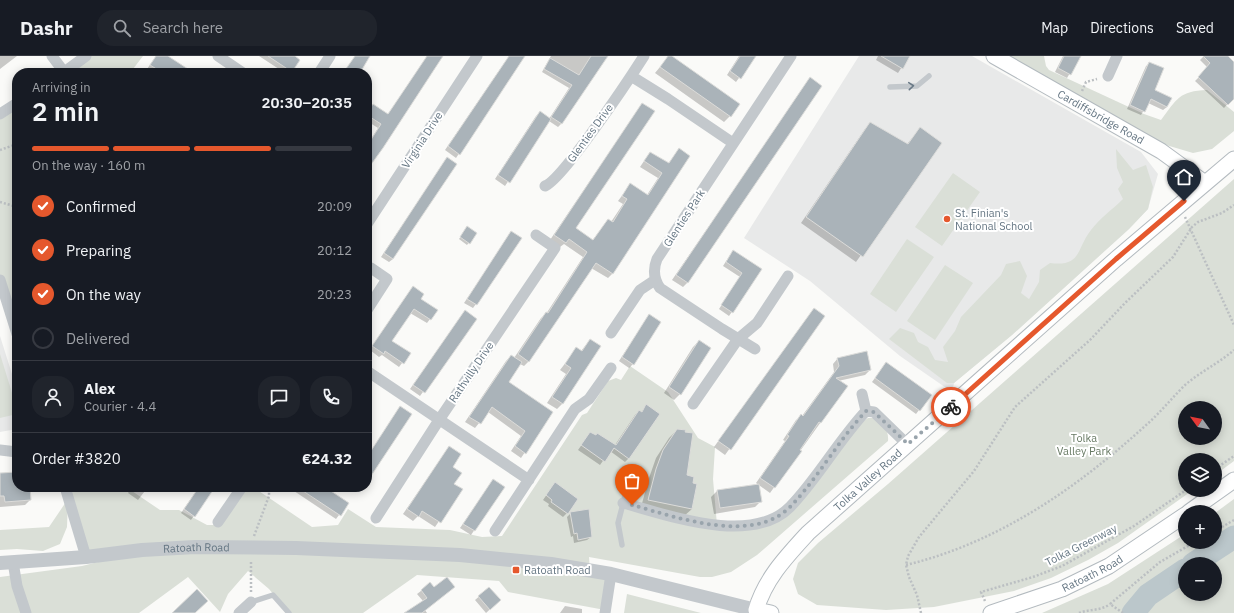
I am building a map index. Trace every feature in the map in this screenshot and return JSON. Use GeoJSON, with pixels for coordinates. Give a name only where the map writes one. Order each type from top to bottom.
{"type":"FeatureCollection","features":[{"type":"Feature","properties":{"kind":"main road","name":"Cardiffsbridge Road"},"geometry":{"type":"LineString","coordinates":[[996,57],[1161,151],[1192,176],[1205,183]]}},
{"type":"Feature","properties":{"kind":"main road","name":"Tolka Valley Road"},"geometry":{"type":"LineString","coordinates":[[756,610],[760,596],[779,564],[808,533],[1116,259],[1234,159]]}},
{"type":"Feature","properties":{"kind":"main road"},"geometry":{"type":"LineString","coordinates":[[1199,505],[1234,480]]}},
{"type":"Feature","properties":{"kind":"main road","name":"Ratoath Road"},"geometry":{"type":"LineString","coordinates":[[991,613],[1013,607],[1062,589],[1102,569],[1178,520]]}},
{"type":"Feature","properties":{"kind":"main road","name":"Ratoath Road"},"geometry":{"type":"LineString","coordinates":[[756,610],[771,613]]}},
{"type":"Feature","properties":{"kind":"street"},"geometry":{"type":"LineString","coordinates":[[52,56],[60,68]]}},
{"type":"Feature","properties":{"kind":"street"},"geometry":{"type":"LineString","coordinates":[[70,68],[86,56]]}},
{"type":"Feature","properties":{"kind":"street"},"geometry":{"type":"LineString","coordinates":[[218,56],[236,68]]}},
{"type":"Feature","properties":{"kind":"street"},"geometry":{"type":"LineString","coordinates":[[322,68],[330,56]]}},
{"type":"Feature","properties":{"kind":"street","name":"Virginia Drive"},"geometry":{"type":"LineString","coordinates":[[372,216],[477,56]]}},
{"type":"Feature","properties":{"kind":"street","name":"Glenties Drive"},"geometry":{"type":"LineString","coordinates":[[545,186],[556,179],[644,56]]}},
{"type":"Feature","properties":{"kind":"street","name":"Glenties Park"},"geometry":{"type":"LineString","coordinates":[[656,280],[654,267],[656,259],[791,56]]}},
{"type":"Feature","properties":{"kind":"street"},"geometry":{"type":"LineString","coordinates":[[1108,76],[1117,56]]}},
{"type":"Feature","properties":{"kind":"street"},"geometry":{"type":"LineString","coordinates":[[631,76],[733,143]]}},
{"type":"Feature","properties":{"kind":"street"},"geometry":{"type":"LineString","coordinates":[[0,114],[12,106]]}},
{"type":"Feature","properties":{"kind":"street","name":"Rathvilly Drive"},"geometry":{"type":"LineString","coordinates":[[376,518],[439,420],[555,248],[536,235]]}},
{"type":"Feature","properties":{"kind":"street"},"geometry":{"type":"LineString","coordinates":[[372,269],[387,279],[372,302]]}},
{"type":"Feature","properties":{"kind":"street"},"geometry":{"type":"LineString","coordinates":[[693,404],[738,339],[757,323],[788,276]]}},
{"type":"Feature","properties":{"kind":"street"},"geometry":{"type":"LineString","coordinates":[[0,280],[12,318]]}},
{"type":"Feature","properties":{"kind":"street"},"geometry":{"type":"LineString","coordinates":[[611,333],[640,290],[656,280],[660,288],[755,349]]}},
{"type":"Feature","properties":{"kind":"street"},"geometry":{"type":"LineString","coordinates":[[495,531],[575,409],[589,398],[610,368]]}},
{"type":"Feature","properties":{"kind":"street"},"geometry":{"type":"LineString","coordinates":[[372,374],[529,480]]}},
{"type":"Feature","properties":{"kind":"street"},"geometry":{"type":"LineString","coordinates":[[862,394],[866,411]]}},
{"type":"Feature","properties":{"kind":"street"},"geometry":{"type":"LineString","coordinates":[[866,411],[874,412],[908,444]]}},
{"type":"Feature","properties":{"kind":"street"},"geometry":{"type":"LineString","coordinates":[[623,503],[677,518],[715,525],[749,526],[771,520],[789,508],[866,411]]}},
{"type":"Feature","properties":{"kind":"street"},"geometry":{"type":"LineString","coordinates":[[0,450],[12,451]]}},
{"type":"Feature","properties":{"kind":"street"},"geometry":{"type":"LineString","coordinates":[[66,492],[86,557]]}},
{"type":"Feature","properties":{"kind":"street"},"geometry":{"type":"LineString","coordinates":[[218,522],[239,492]]}},
{"type":"Feature","properties":{"kind":"street","name":"Ratoath Road"},"geometry":{"type":"LineString","coordinates":[[7,562],[86,557],[142,550],[251,547],[460,555],[551,564],[611,574],[756,610]]}},
{"type":"Feature","properties":{"kind":"street"},"geometry":{"type":"LineString","coordinates":[[7,562],[26,613]]}},
{"type":"Feature","properties":{"kind":"street"},"geometry":{"type":"LineString","coordinates":[[605,613],[611,574]]}},
{"type":"Feature","properties":{"kind":"street"},"geometry":{"type":"LineString","coordinates":[[239,613],[251,602]]}},
{"type":"Feature","properties":{"kind":"lane"},"geometry":{"type":"LineString","coordinates":[[890,87],[917,86],[929,76]]}},
{"type":"Feature","properties":{"kind":"lane"},"geometry":{"type":"LineString","coordinates":[[622,545],[618,523],[629,481]]}},
{"type":"Feature","properties":{"kind":"lane"},"geometry":{"type":"LineString","coordinates":[[251,602],[273,595],[288,613]]}},
{"type":"Feature","properties":{"kind":"path"},"geometry":{"type":"LineString","coordinates":[[1076,102],[1086,82],[1108,76]]}},
{"type":"Feature","properties":{"kind":"path"},"geometry":{"type":"LineString","coordinates":[[0,150],[12,146]]}},
{"type":"Feature","properties":{"kind":"path"},"geometry":{"type":"LineString","coordinates":[[0,202],[12,206]]}},
{"type":"Feature","properties":{"kind":"path"},"geometry":{"type":"LineString","coordinates":[[921,613],[906,564],[908,556],[919,537],[974,471],[1014,407],[1090,340],[1125,303],[1173,257],[1192,228],[1198,222],[1222,213],[1234,205]]}},
{"type":"Feature","properties":{"kind":"path"},"geometry":{"type":"LineString","coordinates":[[1183,213],[1192,228],[1234,325]]}},
{"type":"Feature","properties":{"kind":"path"},"geometry":{"type":"LineString","coordinates":[[906,564],[955,549],[989,536],[1022,519],[1072,485],[1114,453],[1146,426],[1186,384],[1234,350]]}},
{"type":"Feature","properties":{"kind":"path"},"geometry":{"type":"LineString","coordinates":[[1222,464],[1234,456]]}},
{"type":"Feature","properties":{"kind":"path"},"geometry":{"type":"LineString","coordinates":[[251,602],[251,547],[254,534],[269,496],[269,492]]}},
{"type":"Feature","properties":{"kind":"path","name":"Tolka Greenway"},"geometry":{"type":"LineString","coordinates":[[984,598],[982,592],[1033,577],[1062,566],[1134,526],[1178,496]]}},
{"type":"Feature","properties":{"kind":"path"},"geometry":{"type":"LineString","coordinates":[[1222,527],[1234,520]]}},
{"type":"Feature","properties":{"kind":"path"},"geometry":{"type":"LineString","coordinates":[[1079,613],[1088,610],[1105,608],[1160,562],[1183,549]]}},
{"type":"Feature","properties":{"kind":"path"},"geometry":{"type":"LineString","coordinates":[[1110,604],[1123,613]]}},
{"type":"Feature","properties":{"kind":"shaded area","name":"St. Finian's National School"},"geometry":{"type":"Polygon","coordinates":[[[859,56],[972,56],[1141,152],[1158,174],[1148,209],[1129,229],[1012,335],[954,383],[952,392],[900,356],[810,281],[744,238],[859,56]]]}},
{"type":"Feature","properties":{"kind":"shaded area"},"geometry":{"type":"Polygon","coordinates":[[[0,336],[12,374],[12,430],[0,432],[0,336]]]}},
{"type":"Feature","properties":{"kind":"green space"},"geometry":{"type":"Polygon","coordinates":[[[86,56],[143,56],[134,68],[70,68],[86,56]]]}},
{"type":"Feature","properties":{"kind":"green space"},"geometry":{"type":"Polygon","coordinates":[[[999,56],[1044,56],[1046,66],[1049,70],[1144,114],[1161,120],[1175,102],[1184,94],[1207,90],[1234,112],[1234,131],[1212,149],[1193,153],[1166,145],[1131,125],[1076,101],[999,56]]]}},
{"type":"Feature","properties":{"kind":"green space"},"geometry":{"type":"Polygon","coordinates":[[[12,107],[12,317],[0,278],[0,115],[12,107]]]}},
{"type":"Feature","properties":{"kind":"green space"},"geometry":{"type":"Polygon","coordinates":[[[1116,149],[1133,170],[1146,165],[1153,187],[1148,209],[1129,229],[1012,335],[954,383],[947,383],[889,339],[900,328],[914,333],[918,342],[928,347],[935,360],[948,362],[943,347],[955,331],[961,317],[1001,275],[1006,264],[1020,261],[1027,276],[1021,293],[1029,299],[1039,282],[1040,270],[1050,263],[1060,264],[1073,259],[1077,255],[1086,237],[1095,226],[1123,199],[1118,189],[1123,182],[1117,168],[1116,149]]]}},
{"type":"Feature","properties":{"kind":"green space"},"geometry":{"type":"Polygon","coordinates":[[[953,173],[980,192],[942,246],[915,227],[953,173]]]}},
{"type":"Feature","properties":{"kind":"green space","name":"Tolka Valley Park"},"geometry":{"type":"Polygon","coordinates":[[[1234,179],[1234,461],[1222,470],[1222,453],[1178,453],[1178,497],[1183,497],[1118,543],[1051,578],[1014,591],[934,607],[886,610],[817,605],[798,594],[793,579],[798,563],[818,543],[888,484],[1234,179]]]}},
{"type":"Feature","properties":{"kind":"green space"},"geometry":{"type":"Polygon","coordinates":[[[907,239],[934,257],[896,312],[870,294],[907,239]]]}},
{"type":"Feature","properties":{"kind":"green space"},"geometry":{"type":"Polygon","coordinates":[[[945,265],[973,283],[935,340],[907,321],[945,265]]]}},
{"type":"Feature","properties":{"kind":"green space"},"geometry":{"type":"Polygon","coordinates":[[[0,354],[12,393],[12,415],[0,418],[0,354]]]}},
{"type":"Feature","properties":{"kind":"green space"},"geometry":{"type":"Polygon","coordinates":[[[630,366],[668,392],[698,438],[715,447],[713,479],[717,525],[771,520],[859,424],[868,418],[876,418],[883,425],[888,434],[888,441],[757,555],[731,572],[712,577],[700,577],[589,557],[590,572],[527,563],[297,550],[85,553],[67,492],[133,492],[160,510],[179,510],[207,525],[217,525],[239,492],[260,492],[312,527],[338,525],[348,509],[376,527],[450,530],[482,537],[502,536],[582,415],[587,413],[608,381],[616,378],[621,380],[630,366]]]}},
{"type":"Feature","properties":{"kind":"green space"},"geometry":{"type":"Polygon","coordinates":[[[68,499],[67,527],[60,544],[43,551],[17,549],[0,550],[0,530],[49,527],[68,499]]]}},
{"type":"Feature","properties":{"kind":"green space"},"geometry":{"type":"Polygon","coordinates":[[[1234,499],[1234,613],[1042,613],[1108,584],[1178,539],[1178,549],[1222,549],[1222,508],[1234,499]]]}},
{"type":"Feature","properties":{"kind":"green space"},"geometry":{"type":"Polygon","coordinates":[[[195,547],[460,560],[611,575],[605,610],[508,592],[499,581],[417,575],[363,613],[289,613],[269,589],[248,571],[228,594],[220,612],[188,577],[139,613],[0,613],[0,577],[82,566],[142,551],[195,547]]]}},
{"type":"Feature","properties":{"kind":"green space"},"geometry":{"type":"Polygon","coordinates":[[[627,594],[701,613],[624,613],[627,594]]]}},
{"type":"Feature","properties":{"kind":"building"},"geometry":{"type":"Polygon","coordinates":[[[156,56],[168,56],[186,68],[155,68],[150,65],[156,56]]]}},
{"type":"Feature","properties":{"kind":"building"},"geometry":{"type":"Polygon","coordinates":[[[268,56],[295,56],[300,60],[295,68],[286,68],[268,56]]]}},
{"type":"Feature","properties":{"kind":"building"},"geometry":{"type":"Polygon","coordinates":[[[355,56],[370,56],[363,68],[347,68],[355,56]]]}},
{"type":"Feature","properties":{"kind":"building"},"geometry":{"type":"Polygon","coordinates":[[[427,56],[443,56],[372,163],[372,138],[381,124],[372,118],[372,105],[373,104],[388,114],[427,56]]]}},
{"type":"Feature","properties":{"kind":"building"},"geometry":{"type":"Polygon","coordinates":[[[509,56],[525,56],[460,155],[448,146],[509,56]]]}},
{"type":"Feature","properties":{"kind":"building"},"geometry":{"type":"Polygon","coordinates":[[[591,56],[608,56],[562,124],[551,117],[572,85],[544,69],[550,58],[579,75],[591,56]]]}},
{"type":"Feature","properties":{"kind":"building"},"geometry":{"type":"Polygon","coordinates":[[[668,56],[672,56],[740,104],[731,117],[660,67],[668,56]]]}},
{"type":"Feature","properties":{"kind":"building"},"geometry":{"type":"Polygon","coordinates":[[[740,56],[756,56],[741,79],[730,71],[740,56]]]}},
{"type":"Feature","properties":{"kind":"building"},"geometry":{"type":"Polygon","coordinates":[[[881,56],[910,56],[903,69],[881,56]]]}},
{"type":"Feature","properties":{"kind":"building"},"geometry":{"type":"Polygon","coordinates":[[[1064,56],[1081,56],[1071,75],[1058,68],[1064,56]]]}},
{"type":"Feature","properties":{"kind":"building"},"geometry":{"type":"Polygon","coordinates":[[[1203,56],[1228,56],[1234,62],[1234,99],[1228,105],[1198,77],[1210,63],[1203,56]]]}},
{"type":"Feature","properties":{"kind":"building"},"geometry":{"type":"Polygon","coordinates":[[[1149,62],[1164,68],[1155,90],[1172,98],[1167,107],[1151,99],[1145,112],[1130,105],[1149,62]]]}},
{"type":"Feature","properties":{"kind":"building"},"geometry":{"type":"Polygon","coordinates":[[[810,77],[822,86],[688,283],[676,275],[810,77]]]}},
{"type":"Feature","properties":{"kind":"building"},"geometry":{"type":"Polygon","coordinates":[[[642,103],[655,111],[576,228],[593,240],[608,219],[613,222],[627,199],[622,196],[630,183],[648,195],[662,173],[644,161],[650,152],[669,163],[679,148],[690,156],[613,274],[596,263],[529,362],[518,354],[546,312],[548,313],[587,252],[569,239],[566,243],[554,235],[642,103]]]}},
{"type":"Feature","properties":{"kind":"building"},"geometry":{"type":"Polygon","coordinates":[[[540,111],[551,119],[510,183],[498,175],[540,111]]]}},
{"type":"Feature","properties":{"kind":"building"},"geometry":{"type":"Polygon","coordinates":[[[870,122],[908,144],[920,127],[942,143],[863,257],[806,217],[870,122]]]}},
{"type":"Feature","properties":{"kind":"building"},"geometry":{"type":"Polygon","coordinates":[[[447,157],[457,164],[393,259],[384,253],[447,157]]]}},
{"type":"Feature","properties":{"kind":"building"},"geometry":{"type":"Polygon","coordinates":[[[467,226],[477,233],[470,244],[460,237],[467,226]]]}},
{"type":"Feature","properties":{"kind":"building"},"geometry":{"type":"Polygon","coordinates":[[[511,231],[522,238],[477,305],[467,299],[511,231]]]}},
{"type":"Feature","properties":{"kind":"building"},"geometry":{"type":"Polygon","coordinates":[[[733,250],[762,269],[733,313],[721,305],[742,273],[726,262],[733,250]]]}},
{"type":"Feature","properties":{"kind":"building"},"geometry":{"type":"Polygon","coordinates":[[[413,286],[424,294],[421,299],[438,310],[431,320],[414,309],[392,341],[411,353],[404,364],[385,351],[384,354],[372,346],[413,286]]]}},
{"type":"Feature","properties":{"kind":"building"},"geometry":{"type":"Polygon","coordinates":[[[814,308],[825,316],[731,450],[718,441],[814,308]]]}},
{"type":"Feature","properties":{"kind":"building"},"geometry":{"type":"Polygon","coordinates":[[[465,310],[477,319],[425,393],[413,385],[465,310]]]}},
{"type":"Feature","properties":{"kind":"building"},"geometry":{"type":"Polygon","coordinates":[[[649,314],[661,322],[634,365],[622,357],[649,314]]]}},
{"type":"Feature","properties":{"kind":"building"},"geometry":{"type":"Polygon","coordinates":[[[590,339],[601,346],[563,404],[552,397],[571,368],[565,364],[576,347],[582,351],[590,339]]]}},
{"type":"Feature","properties":{"kind":"building"},"geometry":{"type":"Polygon","coordinates":[[[699,340],[711,348],[681,395],[669,387],[699,340]]]}},
{"type":"Feature","properties":{"kind":"building"},"geometry":{"type":"Polygon","coordinates":[[[867,351],[871,370],[836,378],[848,386],[821,423],[819,422],[800,450],[802,451],[775,488],[760,478],[789,436],[787,435],[801,414],[803,416],[839,366],[837,358],[867,351]]]}},
{"type":"Feature","properties":{"kind":"building"},"geometry":{"type":"Polygon","coordinates":[[[511,355],[522,362],[509,382],[553,412],[526,454],[515,446],[525,431],[492,407],[481,424],[469,417],[511,355]]]}},
{"type":"Feature","properties":{"kind":"building"},"geometry":{"type":"Polygon","coordinates":[[[886,362],[932,395],[920,411],[875,378],[886,362]]]}},
{"type":"Feature","properties":{"kind":"building"},"geometry":{"type":"Polygon","coordinates":[[[646,404],[660,414],[629,459],[614,448],[605,462],[581,445],[590,432],[596,435],[597,433],[616,445],[639,410],[642,412],[646,404]]]}},
{"type":"Feature","properties":{"kind":"building"},"geometry":{"type":"Polygon","coordinates":[[[400,406],[412,414],[372,474],[372,449],[400,406]]]}},
{"type":"Feature","properties":{"kind":"building"},"geometry":{"type":"Polygon","coordinates":[[[677,429],[686,430],[685,432],[693,433],[687,475],[694,477],[693,483],[697,484],[692,509],[648,500],[656,469],[663,450],[677,429]]]}},
{"type":"Feature","properties":{"kind":"building"},"geometry":{"type":"Polygon","coordinates":[[[449,446],[461,454],[453,467],[462,473],[454,484],[463,489],[441,523],[422,511],[419,517],[407,509],[449,446]]]}},
{"type":"Feature","properties":{"kind":"building"},"geometry":{"type":"Polygon","coordinates":[[[12,472],[12,492],[30,492],[31,500],[5,502],[4,496],[0,496],[0,473],[12,472]]]}},
{"type":"Feature","properties":{"kind":"building"},"geometry":{"type":"Polygon","coordinates":[[[493,479],[505,487],[475,531],[463,524],[493,479]]]}},
{"type":"Feature","properties":{"kind":"building"},"geometry":{"type":"Polygon","coordinates":[[[555,482],[578,499],[568,514],[551,502],[552,500],[546,495],[555,482]]]}},
{"type":"Feature","properties":{"kind":"building"},"geometry":{"type":"Polygon","coordinates":[[[759,484],[762,502],[720,508],[717,490],[759,484]]]}},
{"type":"Feature","properties":{"kind":"building"},"geometry":{"type":"Polygon","coordinates":[[[196,492],[212,492],[195,517],[184,509],[196,492]]]}},
{"type":"Feature","properties":{"kind":"building"},"geometry":{"type":"Polygon","coordinates":[[[305,492],[332,492],[349,503],[341,516],[305,492]]]}},
{"type":"Feature","properties":{"kind":"building"},"geometry":{"type":"Polygon","coordinates":[[[589,509],[592,537],[578,540],[577,533],[574,534],[570,512],[589,509]]]}},
{"type":"Feature","properties":{"kind":"building"},"geometry":{"type":"Polygon","coordinates":[[[447,577],[455,587],[422,613],[404,613],[427,598],[421,590],[430,582],[434,587],[447,577]]]}},
{"type":"Feature","properties":{"kind":"building"},"geometry":{"type":"Polygon","coordinates":[[[489,587],[501,600],[490,610],[478,596],[489,587]]]}},
{"type":"Feature","properties":{"kind":"building"},"geometry":{"type":"Polygon","coordinates":[[[197,589],[208,601],[195,613],[172,613],[197,589]]]}},
{"type":"Feature","properties":{"kind":"waterway"},"geometry":{"type":"LineString","coordinates":[[1204,557],[1234,537]]}},
{"type":"Feature","properties":{"kind":"waterway"},"geometry":{"type":"LineString","coordinates":[[1133,613],[1148,595],[1178,575]]}},
{"type":"Feature","properties":{"kind":"way so far"},"geometry":{"type":"LineString","coordinates":[[632,505],[677,518],[715,525],[749,526],[771,520],[789,508],[804,491],[826,460],[866,411],[874,412],[908,444],[951,407]]}},
{"type":"Feature","properties":{"kind":"place","name":"St. Finian's National School"},"geometry":{"type":"Point","coordinates":[947,219]}},
{"type":"Feature","properties":{"kind":"place","name":"Ratoath Road"},"geometry":{"type":"Point","coordinates":[516,570]}},
{"type":"Feature","properties":{"kind":"route"},"geometry":{"type":"LineString","coordinates":[[951,407],[1116,259],[1184,201]]}}]}
